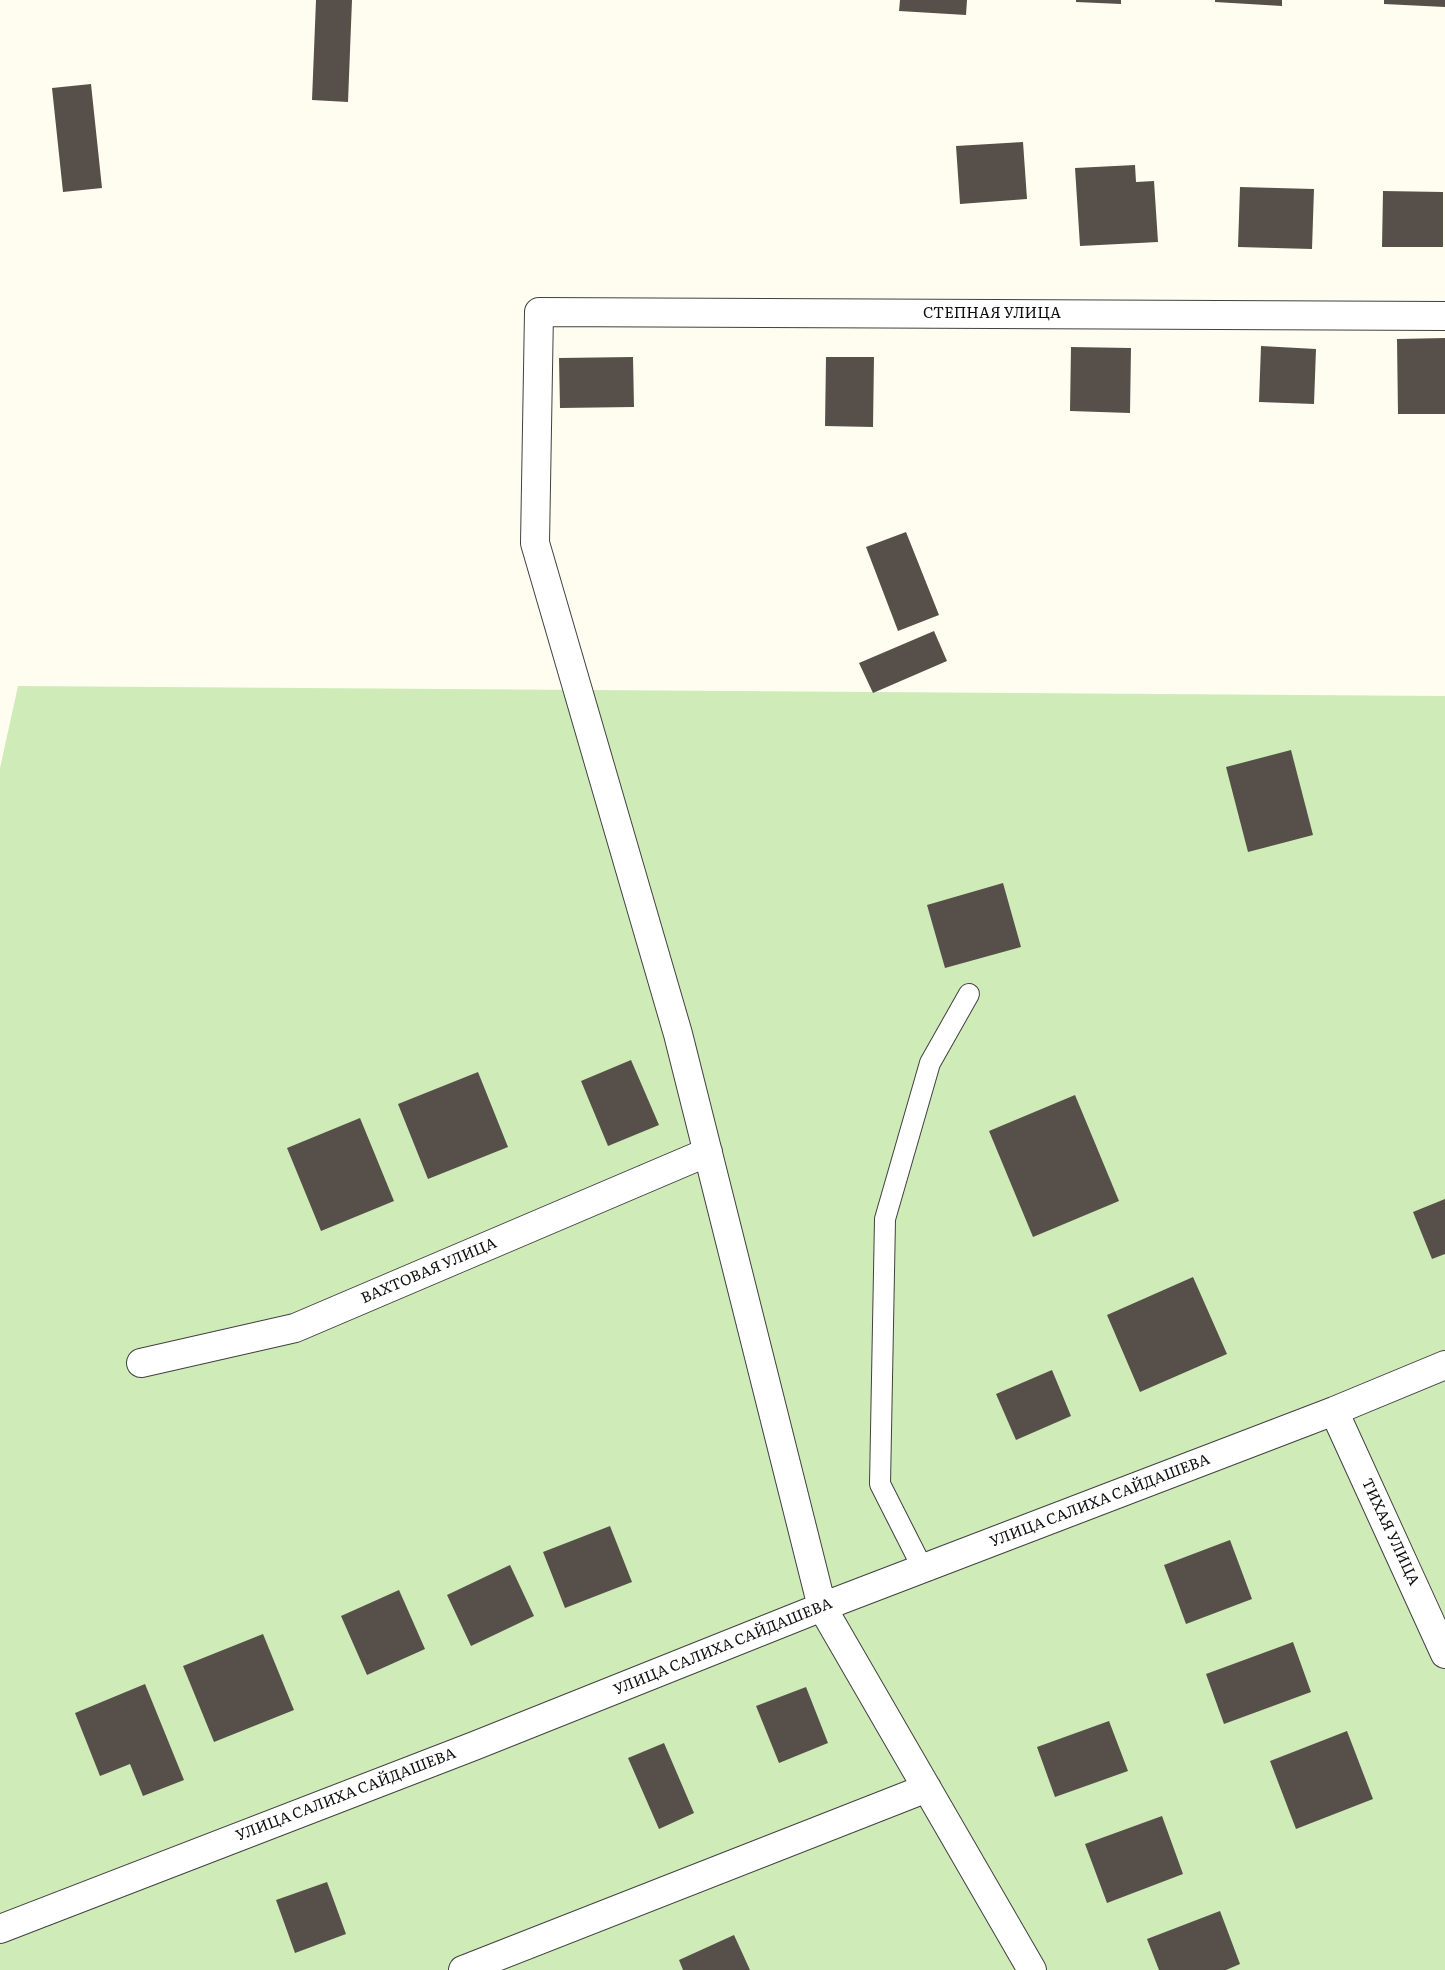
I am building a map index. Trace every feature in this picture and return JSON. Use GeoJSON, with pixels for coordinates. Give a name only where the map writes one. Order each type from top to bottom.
{"type":"FeatureCollection","features":[{"type":"Feature","properties":{"kind":"street","name":"СТЕПНАЯ УЛИЦА"},"geometry":{"type":"LineString","coordinates":[[708,1152],[678,1034],[534,543],[538,312],[1445,316]]}},
{"type":"Feature","properties":{"kind":"street","name":"ВАХТОВАЯ УЛИЦА"},"geometry":{"type":"LineString","coordinates":[[141,1364],[295,1328],[708,1152]]}},
{"type":"Feature","properties":{"kind":"street"},"geometry":{"type":"LineString","coordinates":[[708,1152],[822,1608],[1032,1970]]}},
{"type":"Feature","properties":{"kind":"street","name":"УЛИЦА САЛИХА САЙДАШЕВА"},"geometry":{"type":"LineString","coordinates":[[0,1929],[474,1746],[822,1608],[1334,1411],[1445,1365]]}},
{"type":"Feature","properties":{"kind":"street","name":"ТИХАЯ УЛИЦА"},"geometry":{"type":"LineString","coordinates":[[1334,1411],[1445,1654]]}},
{"type":"Feature","properties":{"kind":"street"},"geometry":{"type":"LineString","coordinates":[[463,1970],[927,1788]]}},
{"type":"Feature","properties":{"kind":"lane"},"geometry":{"type":"LineString","coordinates":[[923,1569],[880,1484],[885,1219],[930,1062],[969,994]]}},
{"type":"Feature","properties":{"kind":"green space"},"geometry":{"type":"Polygon","coordinates":[[[18,686],[1445,696],[1445,1970],[0,1970],[0,768],[18,686]]]}},
{"type":"Feature","properties":{"kind":"building"},"geometry":{"type":"Polygon","coordinates":[[[316,0],[352,0],[348,102],[312,100],[316,0]]]}},
{"type":"Feature","properties":{"kind":"building"},"geometry":{"type":"Polygon","coordinates":[[[900,0],[967,0],[966,15],[899,11],[900,0]]]}},
{"type":"Feature","properties":{"kind":"building"},"geometry":{"type":"Polygon","coordinates":[[[1076,0],[1121,0],[1121,4],[1076,2],[1076,0]]]}},
{"type":"Feature","properties":{"kind":"building"},"geometry":{"type":"Polygon","coordinates":[[[1215,0],[1282,0],[1282,6],[1215,2],[1215,0]]]}},
{"type":"Feature","properties":{"kind":"building"},"geometry":{"type":"Polygon","coordinates":[[[1384,0],[1445,0],[1445,7],[1384,4],[1384,0]]]}},
{"type":"Feature","properties":{"kind":"building"},"geometry":{"type":"Polygon","coordinates":[[[91,84],[102,188],[63,192],[52,88],[91,84]]]}},
{"type":"Feature","properties":{"kind":"building"},"geometry":{"type":"Polygon","coordinates":[[[1023,142],[1027,199],[960,204],[956,146],[1023,142]]]}},
{"type":"Feature","properties":{"kind":"building"},"geometry":{"type":"Polygon","coordinates":[[[1135,165],[1136,182],[1154,181],[1158,242],[1080,246],[1075,168],[1135,165]]]}},
{"type":"Feature","properties":{"kind":"building"},"geometry":{"type":"Polygon","coordinates":[[[1240,187],[1314,189],[1312,249],[1238,247],[1240,187]]]}},
{"type":"Feature","properties":{"kind":"building"},"geometry":{"type":"Polygon","coordinates":[[[1383,191],[1443,192],[1443,247],[1382,247],[1383,191]]]}},
{"type":"Feature","properties":{"kind":"building"},"geometry":{"type":"Polygon","coordinates":[[[1445,338],[1445,414],[1398,414],[1397,339],[1445,338]]]}},
{"type":"Feature","properties":{"kind":"building"},"geometry":{"type":"Polygon","coordinates":[[[1261,346],[1316,349],[1314,404],[1259,402],[1261,346]]]}},
{"type":"Feature","properties":{"kind":"building"},"geometry":{"type":"Polygon","coordinates":[[[1071,347],[1131,348],[1130,413],[1070,411],[1071,347]]]}},
{"type":"Feature","properties":{"kind":"building"},"geometry":{"type":"Polygon","coordinates":[[[633,357],[634,407],[560,408],[559,358],[633,357]]]}},
{"type":"Feature","properties":{"kind":"building"},"geometry":{"type":"Polygon","coordinates":[[[826,357],[874,357],[873,427],[825,426],[826,357]]]}},
{"type":"Feature","properties":{"kind":"building"},"geometry":{"type":"Polygon","coordinates":[[[906,532],[939,615],[898,631],[866,547],[906,532]]]}},
{"type":"Feature","properties":{"kind":"building"},"geometry":{"type":"Polygon","coordinates":[[[934,631],[947,661],[873,693],[859,663],[934,631]]]}},
{"type":"Feature","properties":{"kind":"building"},"geometry":{"type":"Polygon","coordinates":[[[1291,750],[1313,835],[1248,852],[1226,767],[1291,750]]]}},
{"type":"Feature","properties":{"kind":"building"},"geometry":{"type":"Polygon","coordinates":[[[1003,883],[1021,947],[945,968],[927,905],[1003,883]]]}},
{"type":"Feature","properties":{"kind":"building"},"geometry":{"type":"Polygon","coordinates":[[[631,1060],[659,1125],[608,1146],[581,1081],[631,1060]]]}},
{"type":"Feature","properties":{"kind":"building"},"geometry":{"type":"Polygon","coordinates":[[[478,1072],[508,1147],[428,1179],[398,1104],[478,1072]]]}},
{"type":"Feature","properties":{"kind":"building"},"geometry":{"type":"Polygon","coordinates":[[[1075,1095],[1119,1201],[1033,1237],[989,1131],[1075,1095]]]}},
{"type":"Feature","properties":{"kind":"building"},"geometry":{"type":"Polygon","coordinates":[[[360,1118],[394,1201],[321,1231],[287,1148],[360,1118]]]}},
{"type":"Feature","properties":{"kind":"building"},"geometry":{"type":"Polygon","coordinates":[[[1445,1199],[1445,1254],[1432,1259],[1413,1212],[1445,1199]]]}},
{"type":"Feature","properties":{"kind":"building"},"geometry":{"type":"Polygon","coordinates":[[[1193,1277],[1227,1354],[1140,1392],[1107,1315],[1193,1277]]]}},
{"type":"Feature","properties":{"kind":"building"},"geometry":{"type":"Polygon","coordinates":[[[1052,1370],[1071,1416],[1016,1440],[996,1394],[1052,1370]]]}},
{"type":"Feature","properties":{"kind":"building"},"geometry":{"type":"Polygon","coordinates":[[[610,1526],[632,1582],[565,1608],[543,1552],[610,1526]]]}},
{"type":"Feature","properties":{"kind":"building"},"geometry":{"type":"Polygon","coordinates":[[[1230,1540],[1252,1599],[1186,1624],[1164,1565],[1230,1540]]]}},
{"type":"Feature","properties":{"kind":"building"},"geometry":{"type":"Polygon","coordinates":[[[510,1565],[534,1616],[471,1646],[447,1595],[510,1565]]]}},
{"type":"Feature","properties":{"kind":"building"},"geometry":{"type":"Polygon","coordinates":[[[399,1590],[425,1649],[367,1675],[341,1616],[399,1590]]]}},
{"type":"Feature","properties":{"kind":"building"},"geometry":{"type":"Polygon","coordinates":[[[263,1634],[294,1710],[214,1742],[183,1666],[263,1634]]]}},
{"type":"Feature","properties":{"kind":"building"},"geometry":{"type":"Polygon","coordinates":[[[1293,1642],[1311,1692],[1224,1724],[1206,1674],[1293,1642]]]}},
{"type":"Feature","properties":{"kind":"building"},"geometry":{"type":"Polygon","coordinates":[[[145,1684],[184,1780],[143,1796],[130,1764],[100,1776],[75,1713],[145,1684]]]}},
{"type":"Feature","properties":{"kind":"building"},"geometry":{"type":"Polygon","coordinates":[[[806,1687],[828,1743],[779,1763],[756,1706],[806,1687]]]}},
{"type":"Feature","properties":{"kind":"building"},"geometry":{"type":"Polygon","coordinates":[[[1109,1721],[1128,1771],[1055,1797],[1037,1747],[1109,1721]]]}},
{"type":"Feature","properties":{"kind":"building"},"geometry":{"type":"Polygon","coordinates":[[[1347,1731],[1373,1799],[1296,1829],[1270,1761],[1347,1731]]]}},
{"type":"Feature","properties":{"kind":"building"},"geometry":{"type":"Polygon","coordinates":[[[664,1743],[694,1813],[659,1829],[628,1758],[664,1743]]]}},
{"type":"Feature","properties":{"kind":"building"},"geometry":{"type":"Polygon","coordinates":[[[1162,1816],[1183,1874],[1107,1903],[1085,1844],[1162,1816]]]}},
{"type":"Feature","properties":{"kind":"building"},"geometry":{"type":"Polygon","coordinates":[[[327,1882],[346,1934],[295,1953],[276,1900],[327,1882]]]}},
{"type":"Feature","properties":{"kind":"building"},"geometry":{"type":"Polygon","coordinates":[[[1220,1911],[1240,1964],[1226,1970],[1159,1970],[1147,1939],[1220,1911]]]}},
{"type":"Feature","properties":{"kind":"building"},"geometry":{"type":"Polygon","coordinates":[[[734,1935],[750,1970],[683,1970],[679,1960],[734,1935]]]}}]}
